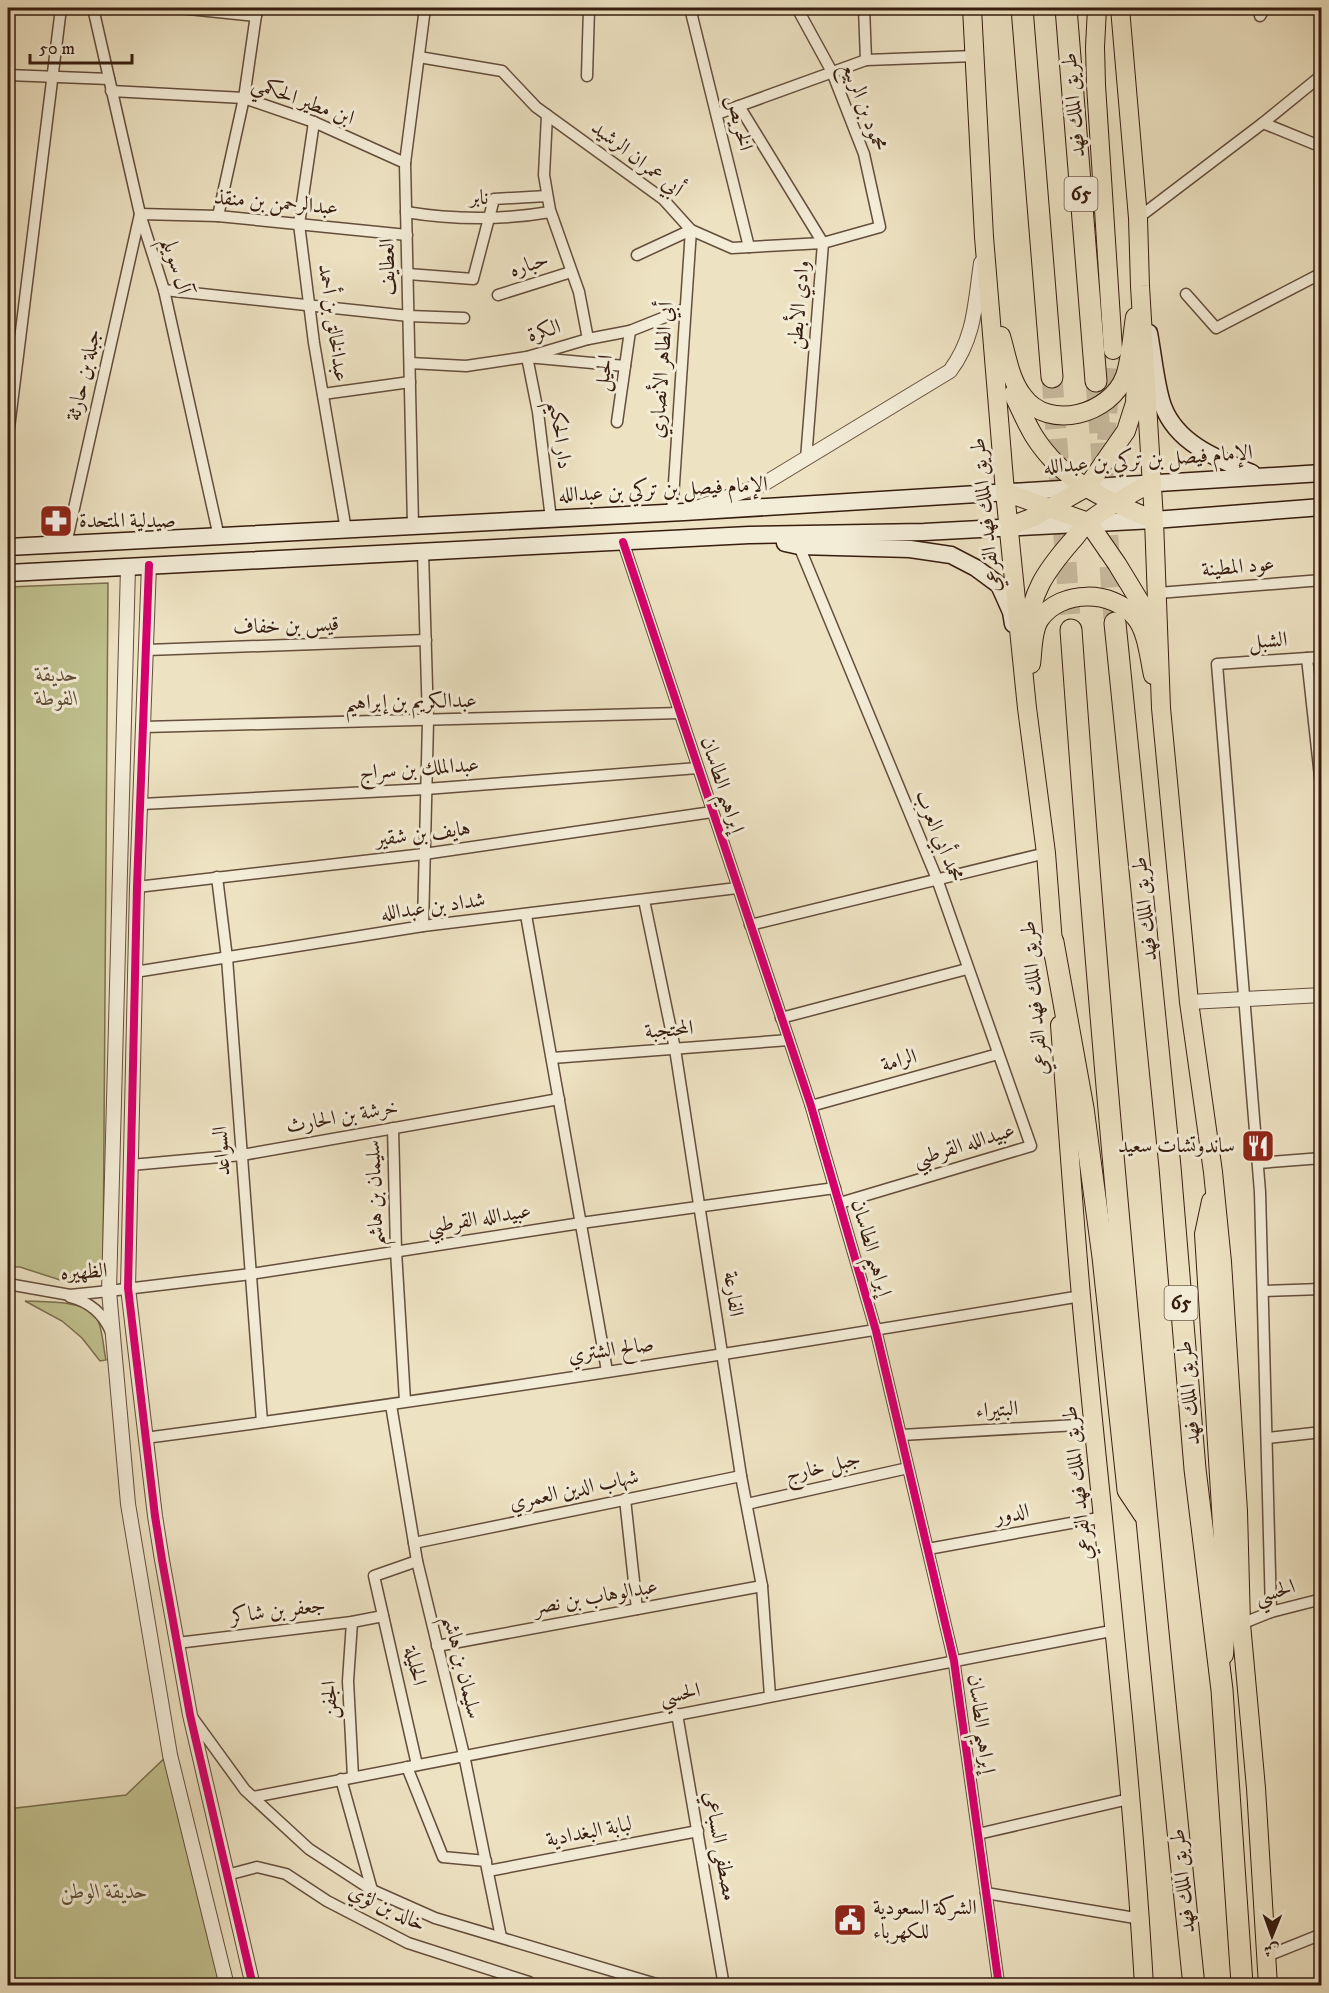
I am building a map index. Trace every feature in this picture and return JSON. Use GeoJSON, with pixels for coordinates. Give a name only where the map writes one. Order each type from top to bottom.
{"type":"FeatureCollection","features":[{"type":"Feature","properties":{"kind":"highway","name":"طريق الملك فهد"},"geometry":{"type":"LineString","coordinates":[[1022,8],[1052,378]]}},
{"type":"Feature","properties":{"kind":"highway","name":"طريق الملك فهد"},"geometry":{"type":"LineString","coordinates":[[1066,8],[1096,381]]}},
{"type":"Feature","properties":{"kind":"highway","name":"طريق الملك فهد"},"geometry":{"type":"LineString","coordinates":[[1114,623],[1170,1167],[1195,1469],[1222,1690],[1249,1985]]}},
{"type":"Feature","properties":{"kind":"highway","name":"طريق الملك فهد"},"geometry":{"type":"LineString","coordinates":[[1071,630],[1089,886],[1145,1516],[1194,1986]]}},
{"type":"Feature","properties":{"kind":"highway"},"geometry":{"type":"LineString","coordinates":[[1053,942],[1083,1108],[1103,1257],[1128,1490],[1145,1516]]}},
{"type":"Feature","properties":{"kind":"main road","name":"طريق الملك فهد الفرعي"},"geometry":{"type":"LineString","coordinates":[[972,8],[984,237],[1005,492],[1027,708],[1046,853],[1081,1296],[1116,1630],[1146,1986]]}},
{"type":"Feature","properties":{"kind":"main road"},"geometry":{"type":"LineString","coordinates":[[1015,8],[1031,120]]}},
{"type":"Feature","properties":{"kind":"main road"},"geometry":{"type":"LineString","coordinates":[[1097,8],[1096,86],[1113,350]]}},
{"type":"Feature","properties":{"kind":"main road"},"geometry":{"type":"LineString","coordinates":[[1120,8],[1138,218],[1158,593],[1161,708]]}},
{"type":"Feature","properties":{"kind":"main road"},"geometry":{"type":"LineString","coordinates":[[990,297],[1014,382],[1023,397],[1043,411],[1068,415],[1096,409],[1113,395],[1125,376],[1140,286]]}},
{"type":"Feature","properties":{"kind":"main road"},"geometry":{"type":"LineString","coordinates":[[1140,286],[1163,405],[1173,423],[1190,442],[1213,457],[1259,476]]}},
{"type":"Feature","properties":{"kind":"main road"},"geometry":{"type":"LineString","coordinates":[[1010,526],[1087,487],[1125,430],[1135,403],[1140,286]]}},
{"type":"Feature","properties":{"kind":"main road"},"geometry":{"type":"LineString","coordinates":[[990,297],[1009,386],[1034,436],[1062,471],[1114,504],[1154,520]]}},
{"type":"Feature","properties":{"kind":"main road","name":"الإمام فيصل بن تركي بن عبدالله"},"geometry":{"type":"LineString","coordinates":[[8,548],[678,512],[1322,473]]}},
{"type":"Feature","properties":{"kind":"main road"},"geometry":{"type":"LineString","coordinates":[[1027,708],[1028,629],[1030,608],[1037,588],[1054,562],[1088,522],[1152,482]]}},
{"type":"Feature","properties":{"kind":"main road"},"geometry":{"type":"LineString","coordinates":[[1005,492],[1088,522],[1145,610],[1151,633],[1161,708],[1189,1002],[1214,1183],[1222,1262],[1238,1511],[1241,1624],[1256,1788],[1268,1986]]}},
{"type":"Feature","properties":{"kind":"main road"},"geometry":{"type":"LineString","coordinates":[[8,573],[749,535],[924,532],[1154,520],[1322,507]]}},
{"type":"Feature","properties":{"kind":"main road"},"geometry":{"type":"LineString","coordinates":[[749,535],[799,546],[910,549],[951,555],[976,568],[999,585],[1011,612],[1027,708]]}},
{"type":"Feature","properties":{"kind":"main road"},"geometry":{"type":"LineString","coordinates":[[1027,708],[1034,636],[1040,619],[1063,602],[1086,596],[1106,597],[1117,602],[1135,617],[1141,626],[1161,708]]}},
{"type":"Feature","properties":{"kind":"main road"},"geometry":{"type":"LineString","coordinates":[[1214,1183],[1204,1234],[1227,1605],[1222,1690]]}},
{"type":"Feature","properties":{"kind":"main road"},"geometry":{"type":"LineString","coordinates":[[1141,1926],[1155,1986]]}},
{"type":"Feature","properties":{"kind":"main road"},"geometry":{"type":"LineString","coordinates":[[1249,1985],[1266,1932]]}},
{"type":"Feature","properties":{"kind":"street"},"geometry":{"type":"LineString","coordinates":[[8,436],[61,8]]}},
{"type":"Feature","properties":{"kind":"street","name":"آل سويلم"},"geometry":{"type":"LineString","coordinates":[[93,8],[140,214],[164,290],[219,537]]}},
{"type":"Feature","properties":{"kind":"street"},"geometry":{"type":"LineString","coordinates":[[179,8],[256,12],[244,98],[218,216]]}},
{"type":"Feature","properties":{"kind":"street","name":"العطايف"},"geometry":{"type":"LineString","coordinates":[[413,526],[405,163],[425,8]]}},
{"type":"Feature","properties":{"kind":"street"},"geometry":{"type":"LineString","coordinates":[[587,76],[589,8]]}},
{"type":"Feature","properties":{"kind":"street","name":"الخريص"},"geometry":{"type":"LineString","coordinates":[[690,8],[749,247]]}},
{"type":"Feature","properties":{"kind":"street","name":"محمود بن الربيع"},"geometry":{"type":"LineString","coordinates":[[797,8],[832,72],[864,154],[880,226]]}},
{"type":"Feature","properties":{"kind":"street"},"geometry":{"type":"LineString","coordinates":[[864,8],[866,60]]}},
{"type":"Feature","properties":{"kind":"street"},"geometry":{"type":"LineString","coordinates":[[717,114],[866,60],[975,56]]}},
{"type":"Feature","properties":{"kind":"street","name":"أبي عمران الرشيد"},"geometry":{"type":"LineString","coordinates":[[419,57],[502,71],[536,107],[663,199],[691,230],[732,248],[823,243],[880,226]]}},
{"type":"Feature","properties":{"kind":"street"},"geometry":{"type":"LineString","coordinates":[[8,75],[109,80]]}},
{"type":"Feature","properties":{"kind":"street"},"geometry":{"type":"LineString","coordinates":[[1138,218],[1322,75]]}},
{"type":"Feature","properties":{"kind":"street","name":"ابن مطير الحكمي"},"geometry":{"type":"LineString","coordinates":[[111,92],[244,98],[314,122],[405,163]]}},
{"type":"Feature","properties":{"kind":"street","name":"وادي الأبطن"},"geometry":{"type":"LineString","coordinates":[[739,106],[823,243],[806,459]]}},
{"type":"Feature","properties":{"kind":"street"},"geometry":{"type":"LineString","coordinates":[[548,115],[544,175],[550,212],[579,292],[588,339]]}},
{"type":"Feature","properties":{"kind":"street","name":"عبدالخالق بن أحمد"},"geometry":{"type":"LineString","coordinates":[[314,122],[299,224],[323,394],[346,530]]}},
{"type":"Feature","properties":{"kind":"street"},"geometry":{"type":"LineString","coordinates":[[1263,123],[1322,147]]}},
{"type":"Feature","properties":{"kind":"street"},"geometry":{"type":"LineString","coordinates":[[408,274],[473,279],[494,199],[548,196]]}},
{"type":"Feature","properties":{"kind":"street","name":"نابر"},"geometry":{"type":"LineString","coordinates":[[406,212],[438,218],[515,218],[550,212]]}},
{"type":"Feature","properties":{"kind":"street","name":"عبدالرحمن بن منقذ"},"geometry":{"type":"LineString","coordinates":[[140,214],[218,216],[407,235]]}},
{"type":"Feature","properties":{"kind":"street","name":"جبلة بن حارثة"},"geometry":{"type":"LineString","coordinates":[[66,544],[140,214]]}},
{"type":"Feature","properties":{"kind":"street"},"geometry":{"type":"LineString","coordinates":[[637,255],[691,230]]}},
{"type":"Feature","properties":{"kind":"street","name":"أبي الطاهر الأنصاري"},"geometry":{"type":"LineString","coordinates":[[678,512],[691,230]]}},
{"type":"Feature","properties":{"kind":"street"},"geometry":{"type":"LineString","coordinates":[[678,512],[762,485],[950,371],[968,342],[973,323],[984,237]]}},
{"type":"Feature","properties":{"kind":"street","name":"حباره"},"geometry":{"type":"LineString","coordinates":[[498,295],[572,272]]}},
{"type":"Feature","properties":{"kind":"street"},"geometry":{"type":"LineString","coordinates":[[1186,294],[1216,328],[1322,273]]}},
{"type":"Feature","properties":{"kind":"street"},"geometry":{"type":"LineString","coordinates":[[164,290],[409,316],[464,318]]}},
{"type":"Feature","properties":{"kind":"street","name":"الكرة"},"geometry":{"type":"LineString","coordinates":[[410,363],[466,366],[527,357],[588,339],[630,331],[686,309]]}},
{"type":"Feature","properties":{"kind":"street","name":"الحيل"},"geometry":{"type":"LineString","coordinates":[[617,422],[630,331]]}},
{"type":"Feature","properties":{"kind":"street"},"geometry":{"type":"LineString","coordinates":[[527,357],[625,366]]}},
{"type":"Feature","properties":{"kind":"street","name":"دار الحكيم"},"geometry":{"type":"LineString","coordinates":[[527,357],[538,412],[551,519]]}},
{"type":"Feature","properties":{"kind":"street"},"geometry":{"type":"LineString","coordinates":[[323,394],[410,382]]}},
{"type":"Feature","properties":{"kind":"street","name":"إبراهيم الطاسان"},"geometry":{"type":"LineString","coordinates":[[623,542],[811,1106],[876,1331],[954,1661],[999,1986]]}},
{"type":"Feature","properties":{"kind":"street","name":"محمد أبي العرب"},"geometry":{"type":"LineString","coordinates":[[799,546],[937,879],[1031,1146]]}},
{"type":"Feature","properties":{"kind":"street"},"geometry":{"type":"LineString","coordinates":[[423,552],[428,721],[423,926]]}},
{"type":"Feature","properties":{"kind":"street"},"geometry":{"type":"LineString","coordinates":[[149,566],[142,804],[137,887],[128,1288],[155,1516],[177,1643],[190,1715],[253,1986]]}},
{"type":"Feature","properties":{"kind":"street"},"geometry":{"type":"LineString","coordinates":[[128,567],[122,834],[128,840],[135,839],[140,834]]}},
{"type":"Feature","properties":{"kind":"street","name":"عود المطينة"},"geometry":{"type":"LineString","coordinates":[[1158,593],[1322,580]]}},
{"type":"Feature","properties":{"kind":"street","name":"قيس بن خفاف"},"geometry":{"type":"LineString","coordinates":[[147,650],[426,640]]}},
{"type":"Feature","properties":{"kind":"street","name":"الشبل"},"geometry":{"type":"LineString","coordinates":[[1244,998],[1217,663],[1322,657]]}},
{"type":"Feature","properties":{"kind":"street"},"geometry":{"type":"LineString","coordinates":[[1307,658],[1322,795]]}},
{"type":"Feature","properties":{"kind":"street","name":"عبدالكريم بن إبراهيم"},"geometry":{"type":"LineString","coordinates":[[144,727],[680,713]]}},
{"type":"Feature","properties":{"kind":"street","name":"عبدالملك بن سراج"},"geometry":{"type":"LineString","coordinates":[[142,804],[426,789],[698,768]]}},
{"type":"Feature","properties":{"kind":"street","name":"هايف بن شقير"},"geometry":{"type":"LineString","coordinates":[[137,887],[424,854],[712,812]]}},
{"type":"Feature","properties":{"kind":"street"},"geometry":{"type":"LineString","coordinates":[[122,828],[109,1291],[128,1504],[170,1755],[227,1986]]}},
{"type":"Feature","properties":{"kind":"street"},"geometry":{"type":"LineString","coordinates":[[750,925],[1046,853]]}},
{"type":"Feature","properties":{"kind":"street"},"geometry":{"type":"LineString","coordinates":[[120,866],[125,857],[131,856],[138,868]]}},
{"type":"Feature","properties":{"kind":"street","name":"السواعد"},"geometry":{"type":"LineString","coordinates":[[217,877],[227,958],[262,1422]]}},
{"type":"Feature","properties":{"kind":"street","name":"شداد بن عبدالله"},"geometry":{"type":"LineString","coordinates":[[135,972],[423,926],[737,888]]}},
{"type":"Feature","properties":{"kind":"street","name":"الفارعة"},"geometry":{"type":"LineString","coordinates":[[644,900],[675,1049],[741,1476],[762,1586],[770,1696]]}},
{"type":"Feature","properties":{"kind":"street"},"geometry":{"type":"LineString","coordinates":[[526,915],[607,1371]]}},
{"type":"Feature","properties":{"kind":"street"},"geometry":{"type":"LineString","coordinates":[[782,1018],[967,969]]}},
{"type":"Feature","properties":{"kind":"street"},"geometry":{"type":"LineString","coordinates":[[1189,1002],[1322,995]]}},
{"type":"Feature","properties":{"kind":"street"},"geometry":{"type":"LineString","coordinates":[[1244,998],[1258,1163],[1271,1612]]}},
{"type":"Feature","properties":{"kind":"street","name":"المحتجبة"},"geometry":{"type":"LineString","coordinates":[[552,1058],[789,1040]]}},
{"type":"Feature","properties":{"kind":"street","name":"الرامة"},"geometry":{"type":"LineString","coordinates":[[811,1106],[998,1054]]}},
{"type":"Feature","properties":{"kind":"street","name":"خرشة بن الحارث"},"geometry":{"type":"LineString","coordinates":[[131,1164],[242,1155],[559,1099]]}},
{"type":"Feature","properties":{"kind":"street","name":"سليمان بن هاشم"},"geometry":{"type":"LineString","coordinates":[[393,1128],[396,1251],[405,1401]]}},
{"type":"Feature","properties":{"kind":"street","name":"عبيدالله القرطبي"},"geometry":{"type":"LineString","coordinates":[[840,1203],[1031,1146]]}},
{"type":"Feature","properties":{"kind":"street"},"geometry":{"type":"LineString","coordinates":[[1258,1163],[1322,1158]]}},
{"type":"Feature","properties":{"kind":"street","name":"عبيدالله القرطبي"},"geometry":{"type":"LineString","coordinates":[[128,1288],[251,1274],[580,1223],[835,1188]]}},
{"type":"Feature","properties":{"kind":"street","name":"الظهيره"},"geometry":{"type":"LineString","coordinates":[[8,1284],[52,1294],[70,1295],[128,1288]]}},
{"type":"Feature","properties":{"kind":"street"},"geometry":{"type":"LineString","coordinates":[[1263,1291],[1322,1289]]}},
{"type":"Feature","properties":{"kind":"street"},"geometry":{"type":"LineString","coordinates":[[52,1294],[77,1299],[98,1311],[106,1320],[111,1331],[115,1355]]}},
{"type":"Feature","properties":{"kind":"street","name":"صالح الشتري"},"geometry":{"type":"LineString","coordinates":[[145,1438],[391,1404],[876,1331],[1081,1296]]}},
{"type":"Feature","properties":{"kind":"street","name":"سليمان بن هاشم"},"geometry":{"type":"LineString","coordinates":[[391,1404],[417,1561],[464,1755],[501,1937]]}},
{"type":"Feature","properties":{"kind":"street","name":"البتيراء"},"geometry":{"type":"LineString","coordinates":[[901,1435],[1095,1424]]}},
{"type":"Feature","properties":{"kind":"street"},"geometry":{"type":"LineString","coordinates":[[1267,1438],[1322,1432]]}},
{"type":"Feature","properties":{"kind":"street","name":"جبل خارج"},"geometry":{"type":"LineString","coordinates":[[747,1504],[908,1468]]}},
{"type":"Feature","properties":{"kind":"street","name":"شهاب الدين العمري"},"geometry":{"type":"LineString","coordinates":[[414,1543],[741,1476]]}},
{"type":"Feature","properties":{"kind":"street"},"geometry":{"type":"LineString","coordinates":[[625,1499],[637,1609]]}},
{"type":"Feature","properties":{"kind":"street","name":"الدور"},"geometry":{"type":"LineString","coordinates":[[928,1549],[1104,1517]]}},
{"type":"Feature","properties":{"kind":"street","name":"الحليلة"},"geometry":{"type":"LineString","coordinates":[[417,1561],[374,1576],[412,1766],[443,1857],[487,1866]]}},
{"type":"Feature","properties":{"kind":"street","name":"عبدالوهاب بن نصر"},"geometry":{"type":"LineString","coordinates":[[437,1646],[762,1586]]}},
{"type":"Feature","properties":{"kind":"street","name":"الحسي"},"geometry":{"type":"LineString","coordinates":[[1241,1624],[1271,1612],[1322,1599]]}},
{"type":"Feature","properties":{"kind":"street","name":"جعفر بن شاكر"},"geometry":{"type":"LineString","coordinates":[[177,1643],[352,1622],[383,1616]]}},
{"type":"Feature","properties":{"kind":"street","name":"الجفن"},"geometry":{"type":"LineString","coordinates":[[352,1622],[348,1681],[353,1777]]}},
{"type":"Feature","properties":{"kind":"street","name":"الحسي"},"geometry":{"type":"LineString","coordinates":[[253,1797],[1116,1630]]}},
{"type":"Feature","properties":{"kind":"street","name":"مصطفى السباعي"},"geometry":{"type":"LineString","coordinates":[[677,1714],[724,1986]]}},
{"type":"Feature","properties":{"kind":"street"},"geometry":{"type":"LineString","coordinates":[[190,1715],[245,1790],[309,1849],[372,1890],[435,1918],[663,1986]]}},
{"type":"Feature","properties":{"kind":"street","name":"خالد بن لؤي"},"geometry":{"type":"LineString","coordinates":[[341,1779],[372,1890]]}},
{"type":"Feature","properties":{"kind":"street"},"geometry":{"type":"LineString","coordinates":[[978,1834],[1129,1800]]}},
{"type":"Feature","properties":{"kind":"street","name":"لبابة البغدادية"},"geometry":{"type":"LineString","coordinates":[[487,1866],[698,1831]]}},
{"type":"Feature","properties":{"kind":"street","name":"خالد بن لؤي"},"geometry":{"type":"LineString","coordinates":[[227,1875],[257,1868],[286,1874],[327,1901],[408,1942],[529,1982],[533,1986]]}},
{"type":"Feature","properties":{"kind":"street"},"geometry":{"type":"LineString","coordinates":[[986,1893],[1141,1926]]}},
{"type":"Feature","properties":{"kind":"street"},"geometry":{"type":"LineString","coordinates":[[1267,1956],[1322,1934]]}},
{"type":"Feature","properties":{"kind":"green space","name":"حديقة الفوطة"},"geometry":{"type":"Polygon","coordinates":[[[108,583],[103,1270],[60,1280],[20,1267],[8,1267],[8,587],[108,583]]]}},
{"type":"Feature","properties":{"kind":"green space"},"geometry":{"type":"Polygon","coordinates":[[[25,1301],[64,1303],[93,1312],[101,1328],[106,1360],[100,1361],[82,1338],[62,1321],[25,1301]]]}},
{"type":"Feature","properties":{"kind":"green space","name":"حديقة الوطن"},"geometry":{"type":"Polygon","coordinates":[[[170,1753],[228,1985],[8,1985],[8,1809],[126,1795],[170,1753]]]}},
{"type":"Feature","properties":{"kind":"tunnel"},"geometry":{"type":"LineString","coordinates":[[1104,467],[1113,350]]}},
{"type":"Feature","properties":{"kind":"tunnel"},"geometry":{"type":"LineString","coordinates":[[1052,377],[1071,630]]}},
{"type":"Feature","properties":{"kind":"tunnel"},"geometry":{"type":"LineString","coordinates":[[1096,381],[1114,619]]}},
{"type":"Feature","properties":{"kind":"cycle path"},"geometry":{"type":"LineString","coordinates":[[623,542],[811,1106],[876,1331],[954,1661],[999,1986]]}},
{"type":"Feature","properties":{"kind":"cycle path"},"geometry":{"type":"LineString","coordinates":[[149,565],[137,887],[128,1288],[162,1560],[190,1715],[253,1986]]}},
{"type":"Feature","properties":{"kind":"place","name":"صيدلية المتحدة"},"geometry":{"type":"Point","coordinates":[56,521]}},
{"type":"Feature","properties":{"kind":"place","name":"ساندوتشات سعيد"},"geometry":{"type":"Point","coordinates":[1258,1146]}},
{"type":"Feature","properties":{"kind":"place","name":"الشركة السعودية للكهرباء"},"geometry":{"type":"Point","coordinates":[850,1920]}}]}
